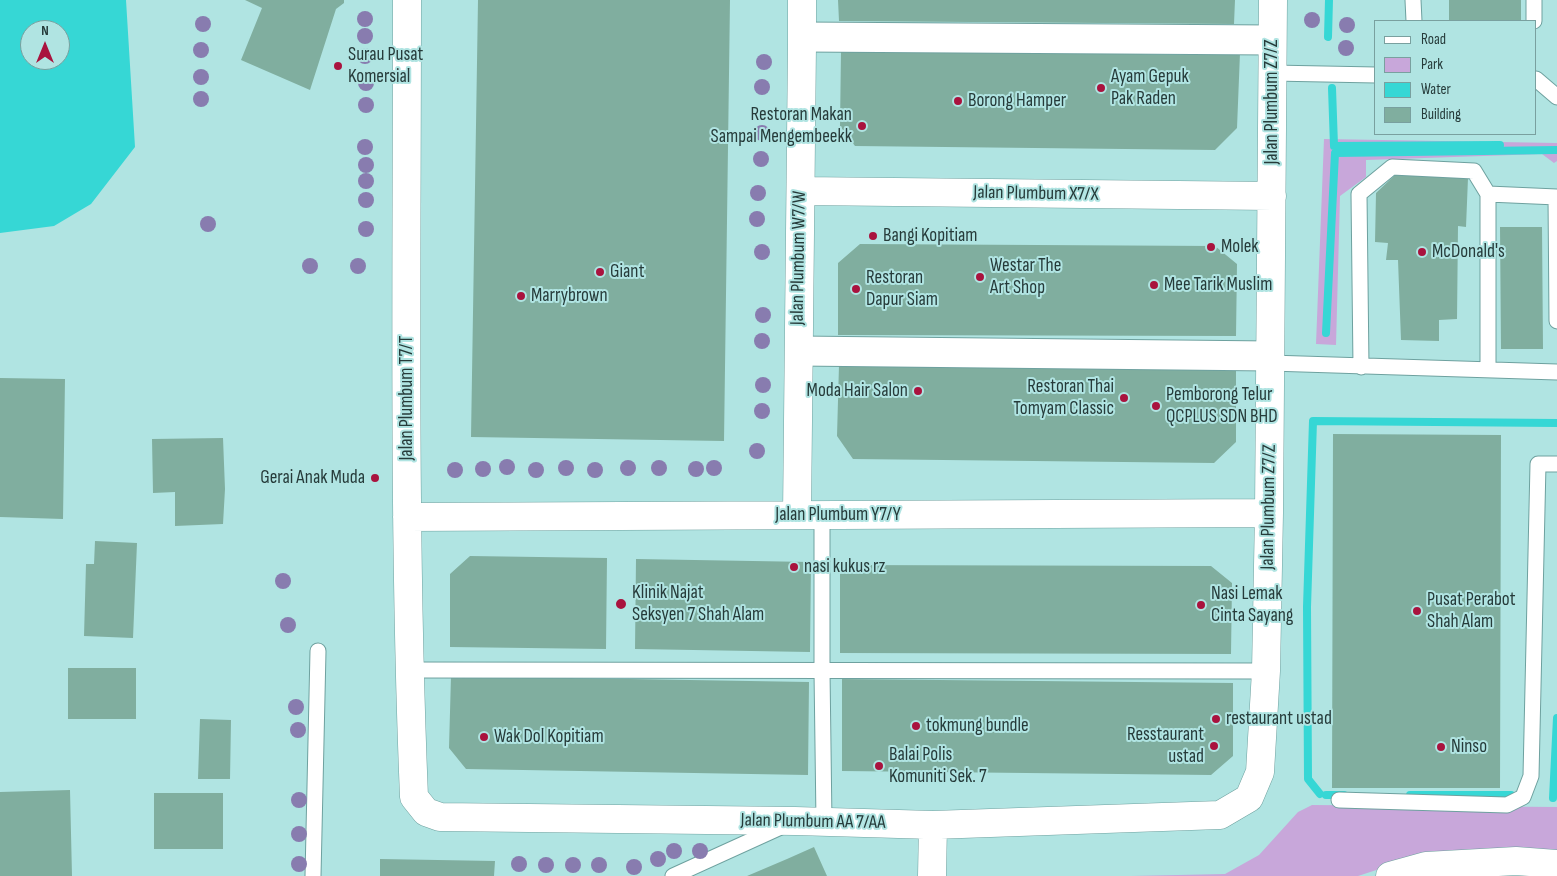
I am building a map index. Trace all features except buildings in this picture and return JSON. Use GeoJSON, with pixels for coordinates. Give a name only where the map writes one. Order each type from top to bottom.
{"type":"FeatureCollection","features":[{"type":"Feature","properties":{"kind":"street","name":"Jalan Plumbum T7/T"},"geometry":{"type":"LineString","coordinates":[[406,0],[406,517],[414,797]]}},
{"type":"Feature","properties":{"kind":"street","name":"Jalan Plumbum W7/W"},"geometry":{"type":"LineString","coordinates":[[802,0],[798,351],[809,515]]}},
{"type":"Feature","properties":{"kind":"street","name":"Jalan Plumbum Z7/Z"},"geometry":{"type":"LineString","coordinates":[[1220,815],[1249,798],[1260,772],[1266,671],[1269,513],[1273,0]]}},
{"type":"Feature","properties":{"kind":"street","name":"Jalan Plumbum X7/X"},"geometry":{"type":"LineString","coordinates":[[801,191],[1272,196]]}},
{"type":"Feature","properties":{"kind":"street","name":"Jalan Plumbum Y7/Y"},"geometry":{"type":"LineString","coordinates":[[406,517],[1269,513]]}},
{"type":"Feature","properties":{"kind":"street","name":"Jalan Plumbum AA 7/AA"},"geometry":{"type":"LineString","coordinates":[[414,797],[426,812],[440,817],[934,824],[1220,815]]}},
{"type":"Feature","properties":{"kind":"street"},"geometry":{"type":"LineString","coordinates":[[932,876],[934,824]]}},
{"type":"Feature","properties":{"kind":"street"},"geometry":{"type":"LineString","coordinates":[[1390,876],[1426,866],[1516,861],[1557,864]]}},
{"type":"Feature","properties":{"kind":"lane"},"geometry":{"type":"LineString","coordinates":[[1413,0],[1414,20]]}},
{"type":"Feature","properties":{"kind":"lane"},"geometry":{"type":"LineString","coordinates":[[1534,0],[1534,20]]}},
{"type":"Feature","properties":{"kind":"lane"},"geometry":{"type":"LineString","coordinates":[[802,37],[1272,51],[1374,75]]}},
{"type":"Feature","properties":{"kind":"lane"},"geometry":{"type":"LineString","coordinates":[[1537,80],[1557,96]]}},
{"type":"Feature","properties":{"kind":"lane"},"geometry":{"type":"LineString","coordinates":[[1361,367],[1359,194],[1392,167],[1474,171],[1488,194],[1488,370]]}},
{"type":"Feature","properties":{"kind":"lane"},"geometry":{"type":"LineString","coordinates":[[1488,194],[1557,197],[1557,321]]}},
{"type":"Feature","properties":{"kind":"lane"},"geometry":{"type":"LineString","coordinates":[[798,351],[1270,356],[1361,367],[1557,372]]}},
{"type":"Feature","properties":{"kind":"lane"},"geometry":{"type":"LineString","coordinates":[[1339,800],[1507,806],[1523,797],[1531,776],[1538,464],[1557,464]]}},
{"type":"Feature","properties":{"kind":"lane"},"geometry":{"type":"LineString","coordinates":[[809,515],[822,671],[824,822]]}},
{"type":"Feature","properties":{"kind":"lane"},"geometry":{"type":"LineString","coordinates":[[313,876],[318,651]]}},
{"type":"Feature","properties":{"kind":"lane"},"geometry":{"type":"LineString","coordinates":[[409,670],[1266,671]]}},
{"type":"Feature","properties":{"kind":"lane"},"geometry":{"type":"LineString","coordinates":[[673,876],[795,821]]}},
{"type":"Feature","properties":{"kind":"green space"},"geometry":{"type":"Polygon","coordinates":[[[1324,139],[1557,143],[1557,161],[1554,163],[1542,154],[1366,160],[1366,177],[1340,196],[1336,345],[1316,344],[1324,139]]]}},
{"type":"Feature","properties":{"kind":"green space"},"geometry":{"type":"Polygon","coordinates":[[[1312,805],[1557,807],[1557,856],[1407,860],[1358,876],[1131,876],[1225,874],[1259,855],[1298,812],[1312,805]]]}},
{"type":"Feature","properties":{"kind":"water"},"geometry":{"type":"Polygon","coordinates":[[[0,0],[126,0],[135,147],[91,204],[54,226],[0,233],[0,0]]]}},
{"type":"Feature","properties":{"kind":"waterway"},"geometry":{"type":"LineString","coordinates":[[1328,37],[1329,0]]}},
{"type":"Feature","properties":{"kind":"waterway"},"geometry":{"type":"LineString","coordinates":[[1332,88],[1334,146],[1500,145]]}},
{"type":"Feature","properties":{"kind":"waterway"},"geometry":{"type":"LineString","coordinates":[[1326,333],[1335,153],[1557,150]]}},
{"type":"Feature","properties":{"kind":"waterway"},"geometry":{"type":"LineString","coordinates":[[1320,794],[1308,779],[1307,607],[1313,421],[1557,423]]}},
{"type":"Feature","properties":{"kind":"waterway"},"geometry":{"type":"LineString","coordinates":[[1553,798],[1557,718]]}},
{"type":"Feature","properties":{"kind":"waterway"},"geometry":{"type":"LineString","coordinates":[[1326,795],[1344,795]]}},
{"type":"Feature","properties":{"kind":"waterway"},"geometry":{"type":"LineString","coordinates":[[1410,795],[1511,795]]}},
{"type":"Feature","properties":{"kind":"place","name":"Surau Pusat Komersial"},"geometry":{"type":"Point","coordinates":[338,66]}},
{"type":"Feature","properties":{"kind":"place","name":"Ayam Gepuk Pak Raden"},"geometry":{"type":"Point","coordinates":[1101,88]}},
{"type":"Feature","properties":{"kind":"place","name":"Borong Hamper"},"geometry":{"type":"Point","coordinates":[958,101]}},
{"type":"Feature","properties":{"kind":"place","name":"Restoran Makan Sampai Mengembeekk"},"geometry":{"type":"Point","coordinates":[862,126]}},
{"type":"Feature","properties":{"kind":"place","name":"Bangi Kopitiam"},"geometry":{"type":"Point","coordinates":[873,236]}},
{"type":"Feature","properties":{"kind":"place","name":"Molek"},"geometry":{"type":"Point","coordinates":[1211,247]}},
{"type":"Feature","properties":{"kind":"place","name":"McDonald's"},"geometry":{"type":"Point","coordinates":[1422,252]}},
{"type":"Feature","properties":{"kind":"place","name":"Giant"},"geometry":{"type":"Point","coordinates":[600,272]}},
{"type":"Feature","properties":{"kind":"place","name":"Westar The Art Shop"},"geometry":{"type":"Point","coordinates":[980,277]}},
{"type":"Feature","properties":{"kind":"place","name":"Mee Tarik Muslim"},"geometry":{"type":"Point","coordinates":[1154,285]}},
{"type":"Feature","properties":{"kind":"place","name":"Restoran Dapur Siam"},"geometry":{"type":"Point","coordinates":[856,289]}},
{"type":"Feature","properties":{"kind":"place","name":"Marrybrown"},"geometry":{"type":"Point","coordinates":[521,296]}},
{"type":"Feature","properties":{"kind":"place","name":"Moda Hair Salon"},"geometry":{"type":"Point","coordinates":[918,391]}},
{"type":"Feature","properties":{"kind":"place","name":"Restoran Thai Tomyam Classic"},"geometry":{"type":"Point","coordinates":[1124,398]}},
{"type":"Feature","properties":{"kind":"place","name":"Pemborong Telur QCPLUS SDN BHD"},"geometry":{"type":"Point","coordinates":[1156,406]}},
{"type":"Feature","properties":{"kind":"place","name":"Gerai Anak Muda"},"geometry":{"type":"Point","coordinates":[375,478]}},
{"type":"Feature","properties":{"kind":"place","name":"nasi kukus rz"},"geometry":{"type":"Point","coordinates":[794,567]}},
{"type":"Feature","properties":{"kind":"place","name":"Klinik Najat Seksyen 7 Shah Alam"},"geometry":{"type":"Point","coordinates":[621,604]}},
{"type":"Feature","properties":{"kind":"place","name":"Nasi Lemak Cinta Sayang"},"geometry":{"type":"Point","coordinates":[1201,605]}},
{"type":"Feature","properties":{"kind":"place","name":"Pusat Perabot Shah Alam"},"geometry":{"type":"Point","coordinates":[1417,611]}},
{"type":"Feature","properties":{"kind":"place","name":"restaurant ustad"},"geometry":{"type":"Point","coordinates":[1216,719]}},
{"type":"Feature","properties":{"kind":"place","name":"tokmung bundle"},"geometry":{"type":"Point","coordinates":[916,726]}},
{"type":"Feature","properties":{"kind":"place","name":"Wak Dol Kopitiam"},"geometry":{"type":"Point","coordinates":[484,737]}},
{"type":"Feature","properties":{"kind":"place","name":"Resstaurant ustad"},"geometry":{"type":"Point","coordinates":[1214,746]}},
{"type":"Feature","properties":{"kind":"place","name":"Ninso"},"geometry":{"type":"Point","coordinates":[1441,747]}},
{"type":"Feature","properties":{"kind":"place","name":"Balai Polis Komuniti Sek. 7"},"geometry":{"type":"Point","coordinates":[879,766]}}]}
